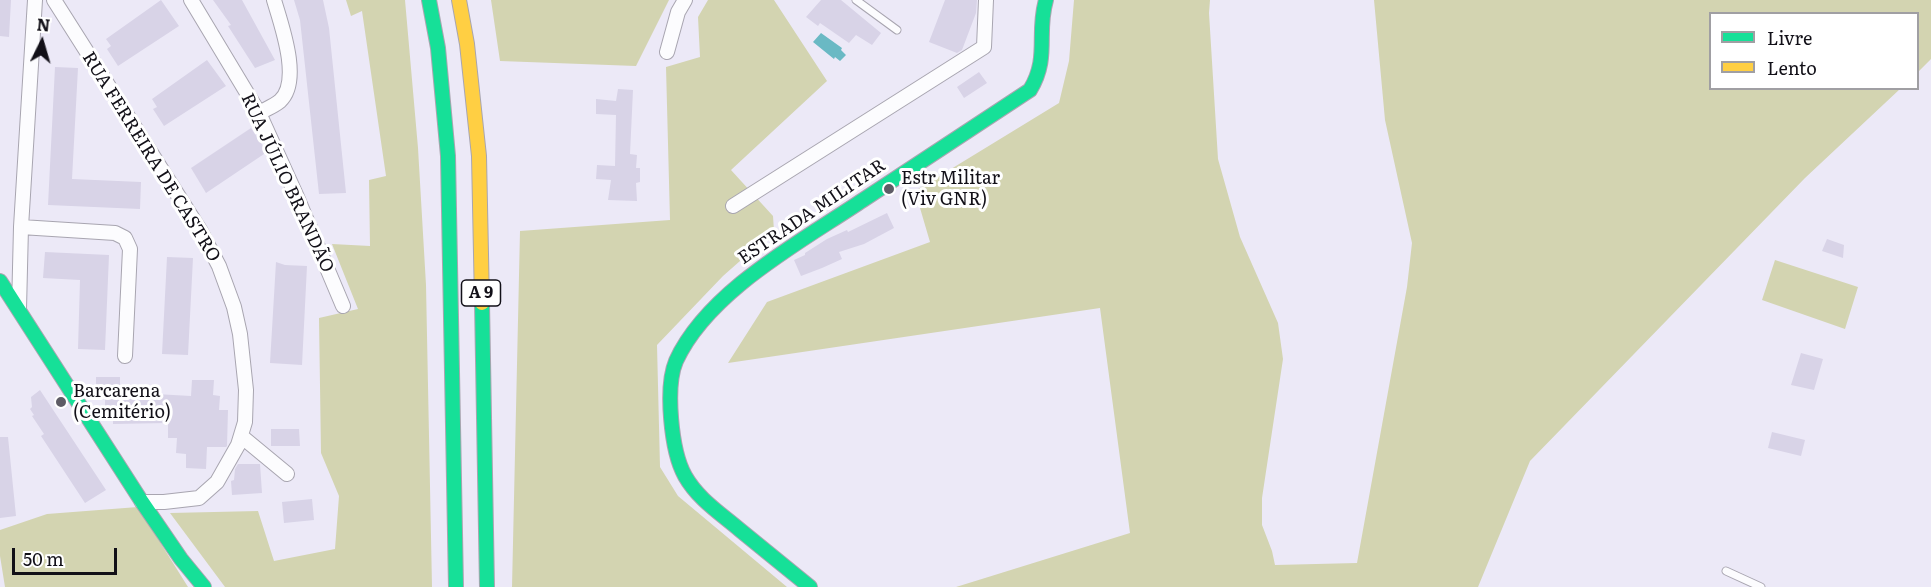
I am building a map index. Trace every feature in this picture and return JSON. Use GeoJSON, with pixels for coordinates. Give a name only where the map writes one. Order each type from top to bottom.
{"type":"FeatureCollection","features":[{"type":"Feature","properties":{"kind":"main road","name":"A 9"},"geometry":{"type":"LineString","coordinates":[[429,0],[438,48],[448,156],[456,587]]}},
{"type":"Feature","properties":{"kind":"main road","name":"A 9"},"geometry":{"type":"LineString","coordinates":[[459,0],[467,44],[479,156],[487,587]]}},
{"type":"Feature","properties":{"kind":"main road","name":"ESTRADA MILITAR"},"geometry":{"type":"LineString","coordinates":[[810,587],[700,498],[687,482],[678,464],[672,443],[672,374],[678,357],[715,309],[747,277],[1030,90],[1038,77],[1042,61],[1042,14],[1046,0]]}},
{"type":"Feature","properties":{"kind":"main road"},"geometry":{"type":"LineString","coordinates":[[0,281],[142,502],[181,559],[204,587]]}},
{"type":"Feature","properties":{"kind":"street"},"geometry":{"type":"LineString","coordinates":[[19,312],[21,227],[35,0]]}},
{"type":"Feature","properties":{"kind":"street","name":"RUA FERREIRA DE CASTRO"},"geometry":{"type":"LineString","coordinates":[[54,0],[200,230],[219,266],[234,307],[240,334],[246,390],[242,436],[217,482],[199,498],[142,502]]}},
{"type":"Feature","properties":{"kind":"street","name":"RUA JÚLIO BRANDÃO"},"geometry":{"type":"LineString","coordinates":[[191,0],[259,113],[343,306]]}},
{"type":"Feature","properties":{"kind":"street"},"geometry":{"type":"LineString","coordinates":[[259,113],[281,100],[290,82],[287,43],[274,0]]}},
{"type":"Feature","properties":{"kind":"street"},"geometry":{"type":"LineString","coordinates":[[667,52],[678,12],[685,0]]}},
{"type":"Feature","properties":{"kind":"street"},"geometry":{"type":"LineString","coordinates":[[733,206],[984,47],[986,0]]}},
{"type":"Feature","properties":{"kind":"street"},"geometry":{"type":"LineString","coordinates":[[21,227],[115,233],[125,238],[130,249],[125,356]]}},
{"type":"Feature","properties":{"kind":"street"},"geometry":{"type":"LineString","coordinates":[[242,436],[287,474]]}},
{"type":"Feature","properties":{"kind":"lane"},"geometry":{"type":"LineString","coordinates":[[856,0],[897,30]]}},
{"type":"Feature","properties":{"kind":"lane"},"geometry":{"type":"LineString","coordinates":[[1726,571],[1761,587]]}},
{"type":"Feature","properties":{"kind":"green space"},"geometry":{"type":"Polygon","coordinates":[[[346,0],[405,0],[418,148],[426,285],[432,587],[225,587],[170,513],[258,511],[274,561],[335,549],[339,496],[321,453],[319,318],[358,309],[332,244],[370,246],[369,180],[386,176],[362,11],[351,16],[346,0]]]}},
{"type":"Feature","properties":{"kind":"green space"},"geometry":{"type":"Polygon","coordinates":[[[491,0],[669,0],[636,66],[500,61],[491,0]]]}},
{"type":"Feature","properties":{"kind":"green space"},"geometry":{"type":"Polygon","coordinates":[[[708,0],[774,0],[827,81],[731,170],[773,216],[774,231],[723,276],[657,345],[660,467],[678,496],[787,587],[512,587],[520,231],[670,220],[666,67],[700,57],[698,17],[708,0]]]}},
{"type":"Feature","properties":{"kind":"green space"},"geometry":{"type":"Polygon","coordinates":[[[1074,0],[1210,0],[1218,159],[1240,237],[1278,323],[1283,359],[1262,498],[1262,525],[1275,565],[1357,563],[1407,287],[1412,243],[1385,120],[1374,0],[1931,0],[1931,59],[1919,71],[1919,12],[1709,12],[1709,90],[1899,90],[1805,178],[1530,461],[1478,587],[956,587],[1130,533],[1100,308],[728,363],[767,302],[930,242],[915,191],[1059,103],[1069,61],[1074,0]]]}},
{"type":"Feature","properties":{"kind":"green space"},"geometry":{"type":"Polygon","coordinates":[[[1775,260],[1858,287],[1845,329],[1762,300],[1775,260]]]}},
{"type":"Feature","properties":{"kind":"green space"},"geometry":{"type":"Polygon","coordinates":[[[138,507],[188,587],[5,587],[0,556],[0,530],[47,514],[138,507]]]}},
{"type":"Feature","properties":{"kind":"water"},"geometry":{"type":"Polygon","coordinates":[[[821,33],[842,48],[841,50],[846,55],[840,61],[835,57],[834,59],[813,42],[821,33]]]}},
{"type":"Feature","properties":{"kind":"building"},"geometry":{"type":"Polygon","coordinates":[[[0,0],[11,0],[9,37],[0,36],[0,0]]]}},
{"type":"Feature","properties":{"kind":"building"},"geometry":{"type":"Polygon","coordinates":[[[161,0],[179,26],[118,66],[107,49],[111,46],[106,39],[161,0]]]}},
{"type":"Feature","properties":{"kind":"building"},"geometry":{"type":"Polygon","coordinates":[[[213,0],[242,0],[275,60],[255,68],[228,26],[231,25],[213,0]]]}},
{"type":"Feature","properties":{"kind":"building"},"geometry":{"type":"Polygon","coordinates":[[[294,0],[323,0],[329,28],[346,193],[319,194],[300,20],[294,0]]]}},
{"type":"Feature","properties":{"kind":"building"},"geometry":{"type":"Polygon","coordinates":[[[821,0],[841,0],[881,33],[872,45],[856,35],[849,43],[820,23],[818,26],[806,17],[821,0]]]}},
{"type":"Feature","properties":{"kind":"building"},"geometry":{"type":"Polygon","coordinates":[[[945,0],[977,0],[976,13],[962,50],[957,53],[929,42],[945,0]]]}},
{"type":"Feature","properties":{"kind":"building"},"geometry":{"type":"Polygon","coordinates":[[[207,60],[226,86],[164,126],[153,109],[157,107],[152,99],[207,60]]]}},
{"type":"Feature","properties":{"kind":"building"},"geometry":{"type":"Polygon","coordinates":[[[55,67],[78,68],[72,179],[141,182],[140,209],[48,205],[55,67]]]}},
{"type":"Feature","properties":{"kind":"building"},"geometry":{"type":"Polygon","coordinates":[[[979,72],[987,83],[964,98],[957,87],[979,72]]]}},
{"type":"Feature","properties":{"kind":"building"},"geometry":{"type":"Polygon","coordinates":[[[618,89],[633,90],[630,154],[637,155],[636,168],[640,168],[640,182],[636,183],[637,201],[608,200],[611,180],[596,179],[597,165],[615,166],[616,115],[596,114],[596,99],[616,101],[618,89]]]}},
{"type":"Feature","properties":{"kind":"building"},"geometry":{"type":"Polygon","coordinates":[[[251,128],[267,152],[206,193],[191,168],[251,128]]]}},
{"type":"Feature","properties":{"kind":"building"},"geometry":{"type":"Polygon","coordinates":[[[887,213],[894,228],[864,244],[839,252],[842,259],[801,276],[794,260],[827,239],[847,230],[848,232],[887,213]]]}},
{"type":"Feature","properties":{"kind":"building"},"geometry":{"type":"Polygon","coordinates":[[[1827,239],[1844,245],[1843,258],[1822,251],[1827,239]]]}},
{"type":"Feature","properties":{"kind":"building"},"geometry":{"type":"Polygon","coordinates":[[[45,252],[109,255],[105,350],[78,349],[80,280],[43,278],[45,252]]]}},
{"type":"Feature","properties":{"kind":"building"},"geometry":{"type":"Polygon","coordinates":[[[167,257],[193,258],[188,355],[162,354],[167,257]]]}},
{"type":"Feature","properties":{"kind":"building"},"geometry":{"type":"Polygon","coordinates":[[[276,262],[285,265],[307,266],[302,365],[270,363],[276,262]]]}},
{"type":"Feature","properties":{"kind":"building"},"geometry":{"type":"Polygon","coordinates":[[[1801,353],[1823,359],[1814,390],[1791,385],[1801,353]]]}},
{"type":"Feature","properties":{"kind":"building"},"geometry":{"type":"Polygon","coordinates":[[[96,377],[120,377],[120,392],[191,396],[192,380],[214,380],[213,395],[220,396],[219,410],[228,410],[227,446],[207,447],[206,469],[186,468],[186,454],[176,453],[177,438],[168,438],[168,423],[113,424],[113,409],[105,409],[105,394],[96,394],[96,377]]]}},
{"type":"Feature","properties":{"kind":"building"},"geometry":{"type":"Polygon","coordinates":[[[40,390],[106,490],[85,503],[41,436],[44,434],[32,416],[34,415],[30,409],[32,407],[31,397],[40,390]]]}},
{"type":"Feature","properties":{"kind":"building"},"geometry":{"type":"Polygon","coordinates":[[[271,429],[299,429],[300,446],[271,446],[271,429]]]}},
{"type":"Feature","properties":{"kind":"building"},"geometry":{"type":"Polygon","coordinates":[[[1772,432],[1805,440],[1801,456],[1768,448],[1772,432]]]}},
{"type":"Feature","properties":{"kind":"building"},"geometry":{"type":"Polygon","coordinates":[[[0,437],[8,437],[16,516],[0,518],[0,437]]]}},
{"type":"Feature","properties":{"kind":"building"},"geometry":{"type":"Polygon","coordinates":[[[238,464],[260,464],[262,493],[232,495],[231,481],[234,480],[238,464]]]}},
{"type":"Feature","properties":{"kind":"building"},"geometry":{"type":"Polygon","coordinates":[[[312,499],[314,520],[284,523],[282,502],[312,499]]]}},
{"type":"Feature","properties":{"kind":"traffic: fast"},"geometry":{"type":"LineString","coordinates":[[429,0],[438,48],[448,156],[456,587]]}},
{"type":"Feature","properties":{"kind":"traffic: fast"},"geometry":{"type":"LineString","coordinates":[[810,587],[710,505],[696,492],[685,476],[676,451],[671,419],[671,386],[676,361],[691,336],[710,312],[759,270],[1030,90],[1040,67],[1043,12],[1046,0]]}},
{"type":"Feature","properties":{"kind":"traffic: fast"},"geometry":{"type":"LineString","coordinates":[[0,281],[142,502],[181,559],[204,587]]}},
{"type":"Feature","properties":{"kind":"traffic: fast"},"geometry":{"type":"LineString","coordinates":[[482,303],[487,587]]}},
{"type":"Feature","properties":{"kind":"traffic: slow"},"geometry":{"type":"LineString","coordinates":[[459,0],[467,44],[479,156],[482,303]]}},
{"type":"Feature","properties":{"kind":"place","name":"Estr Militar (Viv GNR)"},"geometry":{"type":"Point","coordinates":[889,189]}},
{"type":"Feature","properties":{"kind":"place","name":"Barcarena (Cemitério)"},"geometry":{"type":"Point","coordinates":[61,402]}}]}
